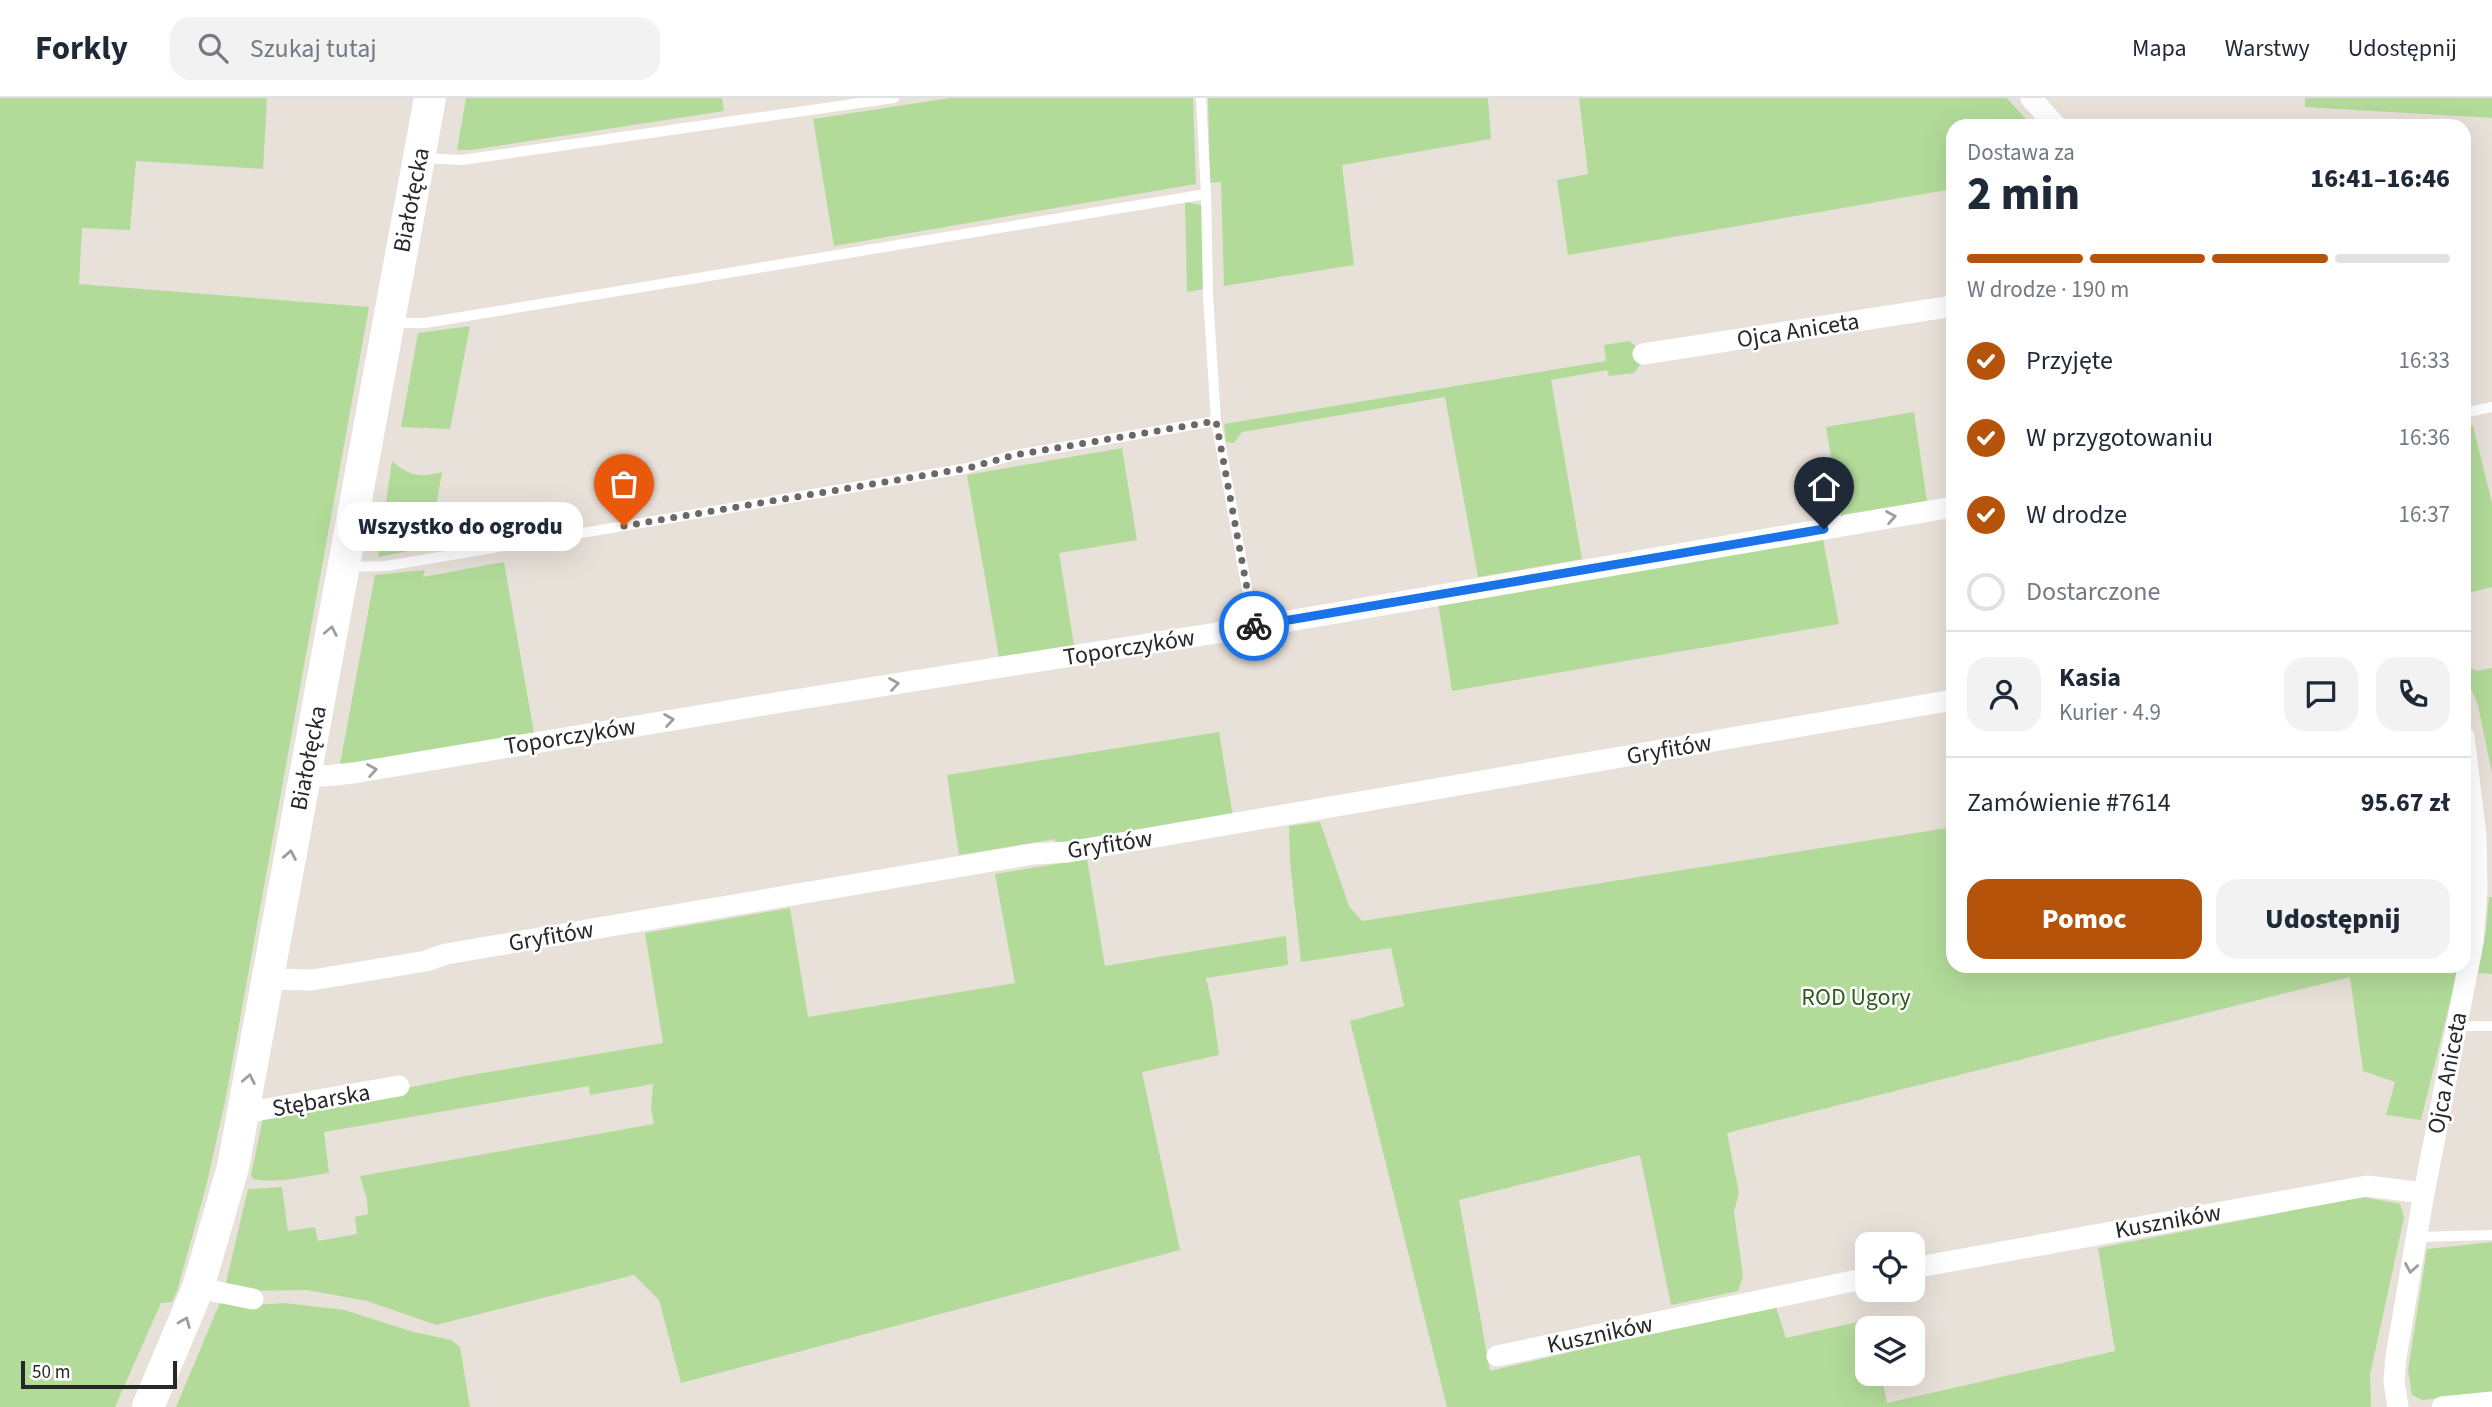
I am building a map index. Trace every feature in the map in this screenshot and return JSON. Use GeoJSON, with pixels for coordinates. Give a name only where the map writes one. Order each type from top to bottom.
{"type":"FeatureCollection","features":[{"type":"Feature","properties":{"kind":"street","name":"Białołęcka"},"geometry":{"type":"LineString","coordinates":[[149,1407],[198,1288],[230,1178],[430,98]]}},
{"type":"Feature","properties":{"kind":"street"},"geometry":{"type":"LineString","coordinates":[[2031,98],[2050,119]]}},
{"type":"Feature","properties":{"kind":"street","name":"Ojca Aniceta"},"geometry":{"type":"LineString","coordinates":[[1643,354],[1946,307]]}},
{"type":"Feature","properties":{"kind":"street","name":"Toporczyków"},"geometry":{"type":"LineString","coordinates":[[304,774],[326,776],[353,773],[1254,627],[1946,508]]}},
{"type":"Feature","properties":{"kind":"street","name":"Gryfitów"},"geometry":{"type":"LineString","coordinates":[[267,979],[312,980],[426,961],[446,954],[901,876],[1033,854],[1082,850],[1946,702]]}},
{"type":"Feature","properties":{"kind":"street","name":"Ojca Aniceta"},"geometry":{"type":"LineString","coordinates":[[2471,795],[2476,836],[2477,890],[2471,952]]}},
{"type":"Feature","properties":{"kind":"street","name":"Ojca Aniceta"},"geometry":{"type":"LineString","coordinates":[[2398,1407],[2394,1382],[2396,1357],[2424,1193],[2467,973]]}},
{"type":"Feature","properties":{"kind":"street","name":"Stębarska"},"geometry":{"type":"LineString","coordinates":[[243,1113],[400,1086]]}},
{"type":"Feature","properties":{"kind":"street","name":"Kuszników"},"geometry":{"type":"LineString","coordinates":[[1925,1266],[2367,1186],[2424,1193]]}},
{"type":"Feature","properties":{"kind":"street","name":"Kuszników"},"geometry":{"type":"LineString","coordinates":[[1497,1356],[1855,1281]]}},
{"type":"Feature","properties":{"kind":"street"},"geometry":{"type":"LineString","coordinates":[[198,1288],[253,1299]]}},
{"type":"Feature","properties":{"kind":"street"},"geometry":{"type":"LineString","coordinates":[[2442,1407],[2492,1402]]}},
{"type":"Feature","properties":{"kind":"lane"},"geometry":{"type":"LineString","coordinates":[[419,158],[462,160],[894,98]]}},
{"type":"Feature","properties":{"kind":"lane"},"geometry":{"type":"LineString","coordinates":[[1201,98],[1208,295],[1216,421],[1254,627]]}},
{"type":"Feature","properties":{"kind":"lane"},"geometry":{"type":"LineString","coordinates":[[388,323],[425,323],[1206,194]]}},
{"type":"Feature","properties":{"kind":"lane"},"geometry":{"type":"LineString","coordinates":[[2471,411],[2492,407]]}},
{"type":"Feature","properties":{"kind":"lane"},"geometry":{"type":"LineString","coordinates":[[343,567],[386,566],[508,546],[968,468],[1015,455],[1216,421]]}},
{"type":"Feature","properties":{"kind":"lane"},"geometry":{"type":"LineString","coordinates":[[2457,1026],[2492,1026]]}},
{"type":"Feature","properties":{"kind":"lane"},"geometry":{"type":"LineString","coordinates":[[2417,1237],[2492,1235]]}},
{"type":"Feature","properties":{"kind":"green space"},"geometry":{"type":"Polygon","coordinates":[[[0,98],[267,98],[263,169],[136,161],[130,230],[82,228],[79,284],[369,307],[225,1102],[206,1187],[177,1291],[172,1302],[161,1303],[115,1407],[0,1407],[0,98]]]}},
{"type":"Feature","properties":{"kind":"green space"},"geometry":{"type":"Polygon","coordinates":[[[466,98],[722,98],[724,111],[457,150],[466,98]]]}},
{"type":"Feature","properties":{"kind":"green space"},"geometry":{"type":"Polygon","coordinates":[[[950,98],[1193,98],[1196,184],[834,246],[813,119],[950,98]]]}},
{"type":"Feature","properties":{"kind":"green space"},"geometry":{"type":"Polygon","coordinates":[[[1208,98],[1488,98],[1491,139],[1342,165],[1354,265],[1224,286],[1221,182],[1210,183],[1208,98]]]}},
{"type":"Feature","properties":{"kind":"green space"},"geometry":{"type":"Polygon","coordinates":[[[1579,98],[2007,98],[2026,119],[1946,119],[1946,190],[1568,255],[1557,180],[1588,174],[1579,98]]]}},
{"type":"Feature","properties":{"kind":"green space"},"geometry":{"type":"Polygon","coordinates":[[[2305,98],[2492,98],[2492,118],[2305,107],[2305,98]]]}},
{"type":"Feature","properties":{"kind":"green space"},"geometry":{"type":"Polygon","coordinates":[[[1185,202],[1201,205],[1202,209],[1204,289],[1187,292],[1185,202]]]}},
{"type":"Feature","properties":{"kind":"green space"},"geometry":{"type":"Polygon","coordinates":[[[470,326],[450,429],[401,427],[418,333],[470,326]]]}},
{"type":"Feature","properties":{"kind":"green space"},"geometry":{"type":"Polygon","coordinates":[[[1629,341],[1637,347],[1640,365],[1634,373],[1609,376],[1607,370],[1551,380],[1582,559],[1478,577],[1445,397],[1242,432],[1234,443],[1226,442],[1224,424],[1606,361],[1604,345],[1629,341]]]}},
{"type":"Feature","properties":{"kind":"green space"},"geometry":{"type":"Polygon","coordinates":[[[1914,412],[1927,501],[1841,515],[1826,427],[1914,412]]]}},
{"type":"Feature","properties":{"kind":"green space"},"geometry":{"type":"Polygon","coordinates":[[[2471,426],[2492,503],[2492,587],[2471,592],[2471,426]]]}},
{"type":"Feature","properties":{"kind":"green space"},"geometry":{"type":"Polygon","coordinates":[[[1122,448],[1137,540],[1059,553],[1074,645],[999,657],[967,475],[1122,448]]]}},
{"type":"Feature","properties":{"kind":"green space"},"geometry":{"type":"Polygon","coordinates":[[[392,461],[415,474],[442,472],[429,547],[378,557],[392,461]]]}},
{"type":"Feature","properties":{"kind":"green space"},"geometry":{"type":"Polygon","coordinates":[[[1823,539],[1839,624],[1452,691],[1438,602],[1823,539]]]}},
{"type":"Feature","properties":{"kind":"green space"},"geometry":{"type":"Polygon","coordinates":[[[504,562],[534,733],[357,764],[340,764],[375,575],[425,570],[423,577],[504,562]]]}},
{"type":"Feature","properties":{"kind":"green space"},"geometry":{"type":"Polygon","coordinates":[[[2471,668],[2477,671],[2492,668],[2492,774],[2478,705],[2471,689],[2471,668]]]}},
{"type":"Feature","properties":{"kind":"green space"},"geometry":{"type":"Polygon","coordinates":[[[1219,732],[1233,817],[1056,847],[1055,839],[959,855],[947,775],[1219,732]]]}},
{"type":"Feature","properties":{"kind":"green space","name":"ROD Ugory"},"geometry":{"type":"Polygon","coordinates":[[[1320,822],[1349,906],[1362,921],[1946,828],[1946,973],[2457,973],[2421,1120],[2386,1115],[2395,1082],[2363,1071],[2350,977],[1727,1133],[1739,1193],[1734,1212],[1743,1276],[1738,1291],[1671,1305],[1640,1155],[1459,1200],[1490,1371],[1775,1304],[1786,1338],[1855,1323],[1855,1386],[1883,1386],[1887,1403],[2115,1351],[2098,1248],[2363,1197],[2400,1204],[2404,1218],[2370,1375],[2371,1407],[1447,1407],[1350,1021],[1404,1006],[1391,948],[1301,962],[1290,862],[1289,826],[1320,822]]]}},
{"type":"Feature","properties":{"kind":"green space"},"geometry":{"type":"Polygon","coordinates":[[[1087,859],[1105,966],[1286,936],[1288,965],[1206,978],[1219,1055],[1142,1072],[1180,1250],[681,1383],[659,1300],[634,1275],[436,1325],[367,1301],[307,1290],[224,1291],[248,1189],[282,1187],[288,1231],[315,1227],[318,1241],[357,1234],[355,1217],[368,1214],[360,1176],[654,1124],[651,1108],[653,1084],[590,1095],[589,1086],[324,1132],[329,1173],[281,1180],[253,1179],[251,1175],[263,1118],[465,1076],[663,1043],[645,933],[790,908],[808,1017],[1015,983],[995,874],[1087,859]]]}},
{"type":"Feature","properties":{"kind":"green space"},"geometry":{"type":"Polygon","coordinates":[[[2489,897],[2492,897],[2492,974],[2478,973],[2489,897]]]}},
{"type":"Feature","properties":{"kind":"green space"},"geometry":{"type":"Polygon","coordinates":[[[2492,1242],[2492,1393],[2422,1400],[2412,1395],[2408,1370],[2427,1249],[2492,1242]]]}},
{"type":"Feature","properties":{"kind":"green space"},"geometry":{"type":"Polygon","coordinates":[[[221,1300],[239,1306],[285,1303],[344,1310],[414,1332],[451,1340],[460,1347],[470,1407],[176,1407],[221,1300]]]}},
{"type":"Feature","properties":{"kind":"way so far"},"geometry":{"type":"LineString","coordinates":[[624,526],[968,468],[1015,455],[1216,421],[1254,626]]}},
{"type":"Feature","properties":{"kind":"place","name":"Wszystko do ogrodu"},"geometry":{"type":"Point","coordinates":[624,526]}},
{"type":"Feature","properties":{"kind":"route"},"geometry":{"type":"LineString","coordinates":[[1254,626],[1824,529]]}}]}
